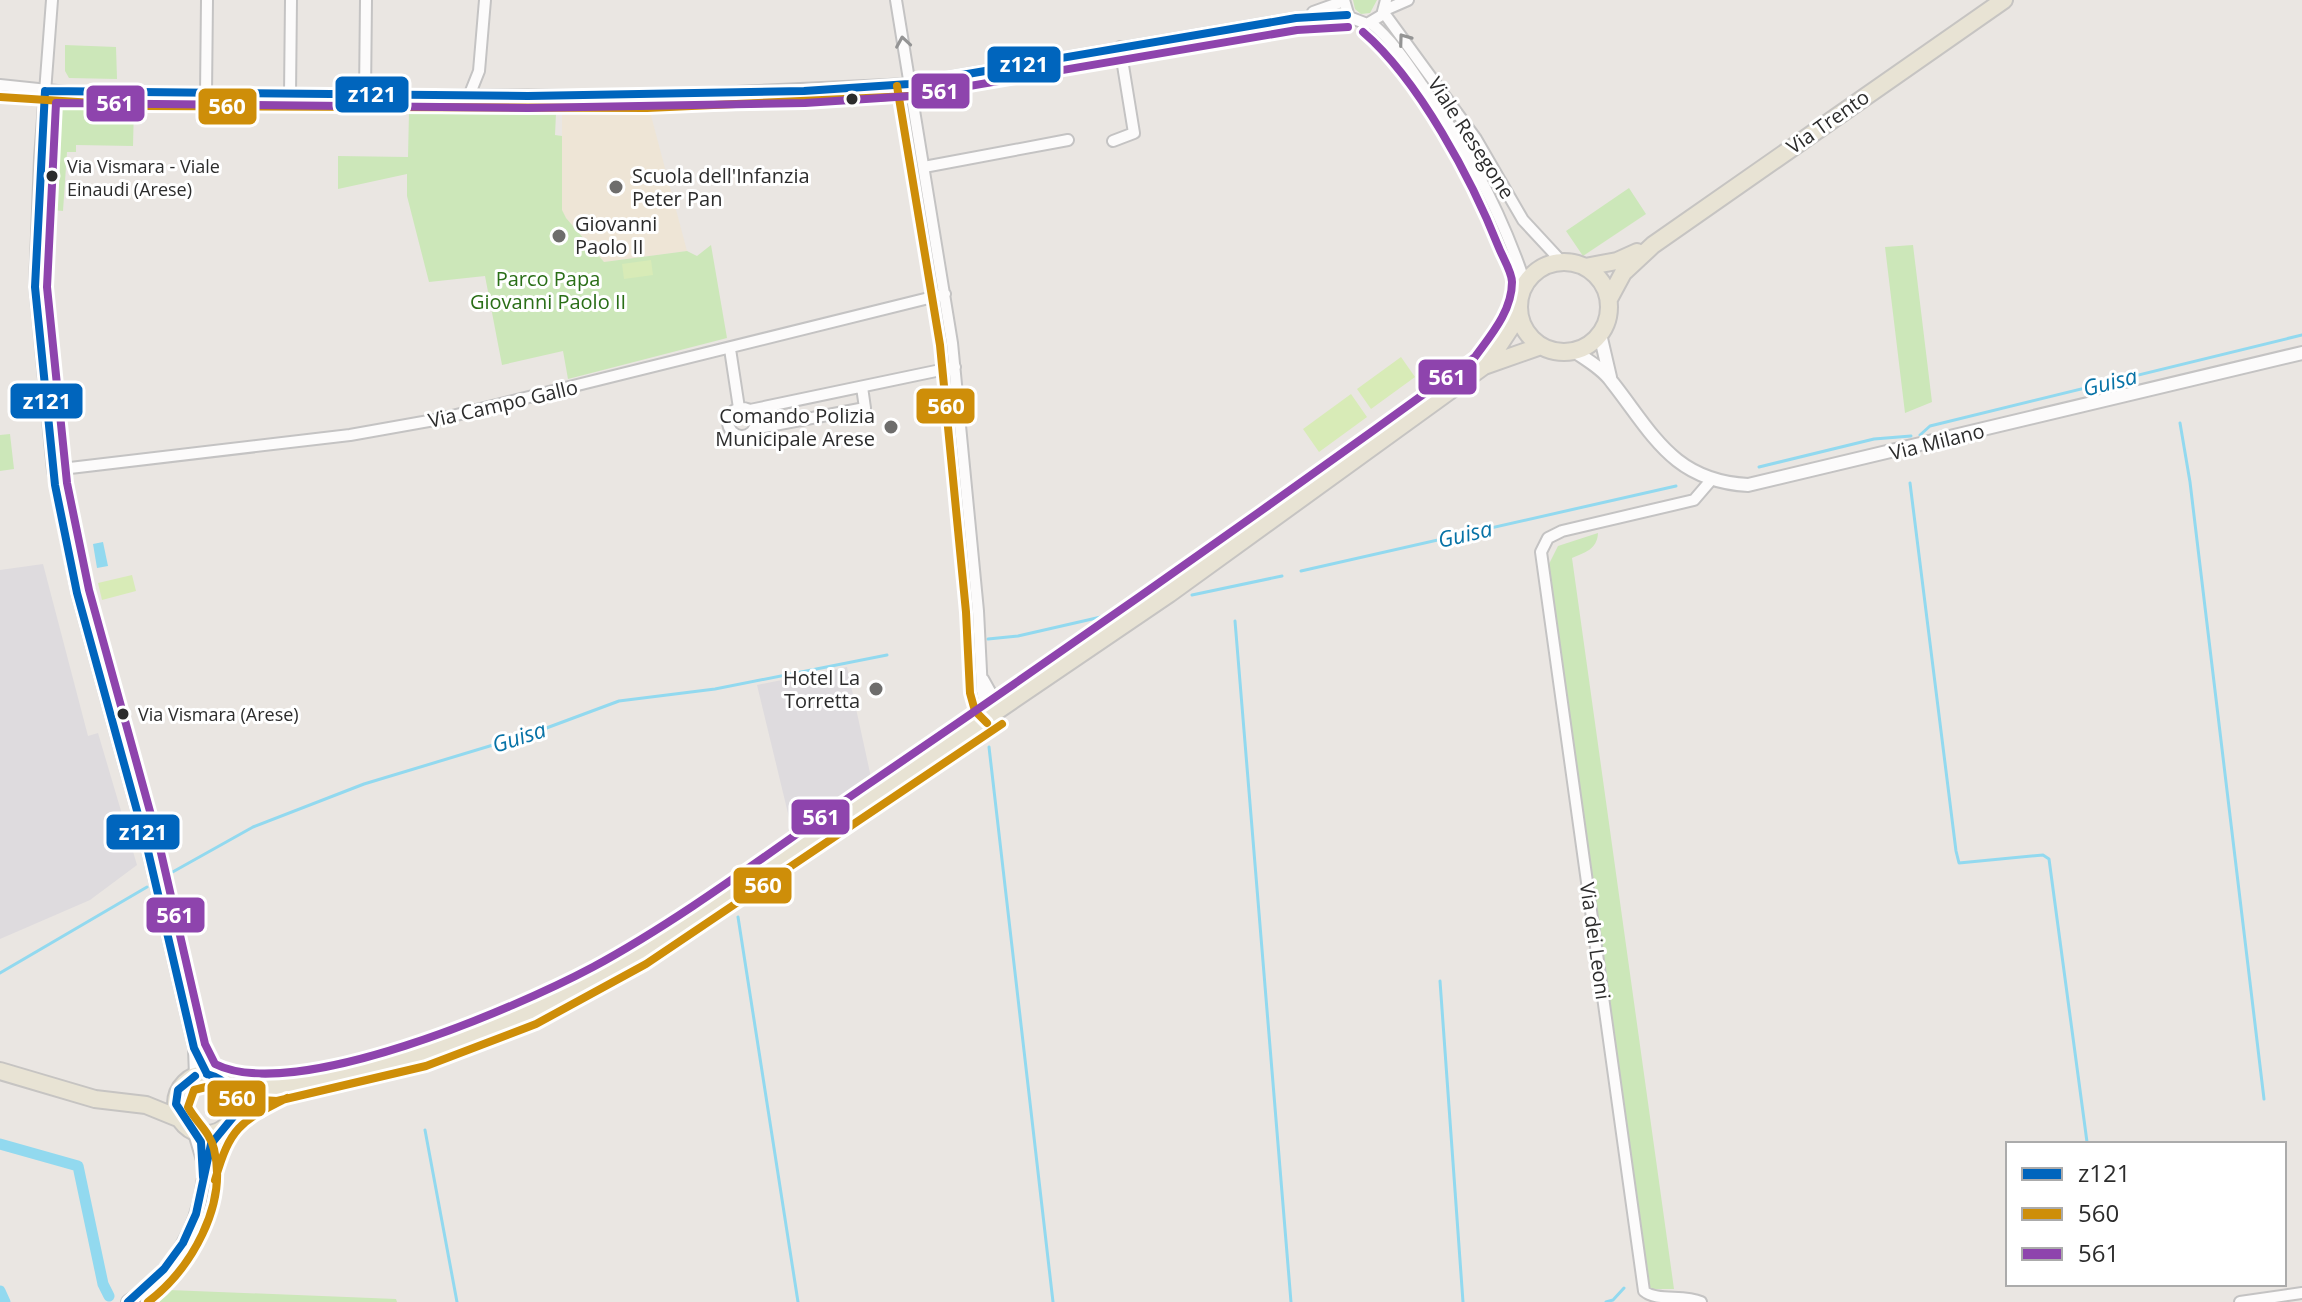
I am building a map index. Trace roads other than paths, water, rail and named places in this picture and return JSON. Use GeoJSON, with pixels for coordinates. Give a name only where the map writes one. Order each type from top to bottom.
{"type":"FeatureCollection","features":[{"type":"Feature","properties":{"kind":"main road","name":"Via Trento"},"geometry":{"type":"LineString","coordinates":[[1632,259],[2004,0]]}},
{"type":"Feature","properties":{"kind":"main road"},"geometry":{"type":"LineString","coordinates":[[1632,259],[1609,299],[1608,317],[1600,334],[1589,344],[1574,351],[1557,352],[1541,346],[1527,333],[1519,315],[1519,302],[1525,283],[1540,268],[1561,261],[1585,267],[1632,259]]}},
{"type":"Feature","properties":{"kind":"main road"},"geometry":{"type":"LineString","coordinates":[[1585,267],[1601,281],[1609,299]]}},
{"type":"Feature","properties":{"kind":"main road"},"geometry":{"type":"LineString","coordinates":[[1484,366],[1519,315]]}},
{"type":"Feature","properties":{"kind":"main road"},"geometry":{"type":"LineString","coordinates":[[236,1110],[274,1089],[451,1045],[572,993],[639,954],[1158,601],[1484,366],[1541,346]]}},
{"type":"Feature","properties":{"kind":"main road"},"geometry":{"type":"LineString","coordinates":[[0,1071],[95,1099],[146,1105],[178,1118],[195,1133],[216,1133],[231,1122],[236,1110],[230,1086],[220,1077],[201,1075],[177,1095],[146,1105]]}},
{"type":"Feature","properties":{"kind":"main road"},"geometry":{"type":"LineString","coordinates":[[230,1086],[274,1089]]}},
{"type":"Feature","properties":{"kind":"main road"},"geometry":{"type":"LineString","coordinates":[[177,1095],[178,1118]]}},
{"type":"Feature","properties":{"kind":"street"},"geometry":{"type":"LineString","coordinates":[[52,0],[35,287],[53,470],[79,603],[155,884],[201,1075]]}},
{"type":"Feature","properties":{"kind":"street"},"geometry":{"type":"LineString","coordinates":[[206,94],[207,0]]}},
{"type":"Feature","properties":{"kind":"street"},"geometry":{"type":"LineString","coordinates":[[290,94],[291,0]]}},
{"type":"Feature","properties":{"kind":"street"},"geometry":{"type":"LineString","coordinates":[[365,95],[366,0]]}},
{"type":"Feature","properties":{"kind":"street"},"geometry":{"type":"LineString","coordinates":[[469,96],[479,71],[485,0]]}},
{"type":"Feature","properties":{"kind":"street"},"geometry":{"type":"LineString","coordinates":[[896,0],[945,294],[955,367],[982,677],[993,697],[995,714]]}},
{"type":"Feature","properties":{"kind":"street"},"geometry":{"type":"LineString","coordinates":[[1296,18],[1344,0],[1347,15]]}},
{"type":"Feature","properties":{"kind":"street"},"geometry":{"type":"LineString","coordinates":[[0,85],[45,91],[559,96],[686,95],[909,84],[1296,18],[1347,15],[1357,22],[1371,23],[1385,8],[1408,0]]}},
{"type":"Feature","properties":{"kind":"street","name":"Viale Resegone"},"geometry":{"type":"LineString","coordinates":[[1385,8],[1476,139],[1529,229],[1561,261]]}},
{"type":"Feature","properties":{"kind":"street","name":"Viale Resegone"},"geometry":{"type":"LineString","coordinates":[[1371,23],[1392,43],[1471,158],[1512,245],[1525,283]]}},
{"type":"Feature","properties":{"kind":"street"},"geometry":{"type":"LineString","coordinates":[[1113,141],[1134,133],[1120,47]]}},
{"type":"Feature","properties":{"kind":"street"},"geometry":{"type":"LineString","coordinates":[[479,71],[487,96]]}},
{"type":"Feature","properties":{"kind":"street"},"geometry":{"type":"LineString","coordinates":[[924,167],[1068,140]]}},
{"type":"Feature","properties":{"kind":"street","name":"Via Campo Gallo"},"geometry":{"type":"LineString","coordinates":[[53,470],[350,435],[440,419],[945,294]]}},
{"type":"Feature","properties":{"kind":"street"},"geometry":{"type":"LineString","coordinates":[[1600,334],[1611,380]]}},
{"type":"Feature","properties":{"kind":"street"},"geometry":{"type":"LineString","coordinates":[[730,349],[744,409],[755,417],[754,429]]}},
{"type":"Feature","properties":{"kind":"street"},"geometry":{"type":"LineString","coordinates":[[1574,351],[1611,380]]}},
{"type":"Feature","properties":{"kind":"street","name":"Via Milano"},"geometry":{"type":"LineString","coordinates":[[1611,380],[1659,447],[1679,462],[1712,479],[1741,484],[1764,483],[2302,353]]}},
{"type":"Feature","properties":{"kind":"street"},"geometry":{"type":"LineString","coordinates":[[862,387],[865,408],[754,429],[744,436],[731,430],[729,417],[744,409],[955,367]]}},
{"type":"Feature","properties":{"kind":"street","name":"Via dei Leoni"},"geometry":{"type":"LineString","coordinates":[[1701,1302],[1684,1297],[1653,1298],[1644,1291],[1541,552],[1553,535],[1694,500],[1712,479]]}},
{"type":"Feature","properties":{"kind":"street"},"geometry":{"type":"LineString","coordinates":[[195,1133],[204,1167]]}},
{"type":"Feature","properties":{"kind":"street"},"geometry":{"type":"LineString","coordinates":[[128,1302],[166,1268],[188,1235],[201,1197],[204,1167],[216,1133]]}},
{"type":"Feature","properties":{"kind":"street"},"geometry":{"type":"LineString","coordinates":[[2240,1302],[2278,1299],[2302,1293]]}},
{"type":"Feature","properties":{"kind":"water"},"geometry":{"type":"Polygon","coordinates":[[[103,542],[108,566],[97,568],[93,544],[103,542]]]}},
{"type":"Feature","properties":{"kind":"waterway","name":"Guisa"},"geometry":{"type":"LineString","coordinates":[[1920,435],[1930,426],[2302,335]]}},
{"type":"Feature","properties":{"kind":"waterway"},"geometry":{"type":"LineString","coordinates":[[2180,423],[2190,482],[2264,1099]]}},
{"type":"Feature","properties":{"kind":"waterway","name":"Guisa"},"geometry":{"type":"LineString","coordinates":[[1759,467],[1874,439],[1911,436]]}},
{"type":"Feature","properties":{"kind":"waterway"},"geometry":{"type":"LineString","coordinates":[[1910,483],[1959,863],[2043,855],[2049,859],[2087,1142]]}},
{"type":"Feature","properties":{"kind":"waterway","name":"Guisa"},"geometry":{"type":"LineString","coordinates":[[1301,571],[1676,486]]}},
{"type":"Feature","properties":{"kind":"waterway","name":"Guisa"},"geometry":{"type":"LineString","coordinates":[[1192,595],[1282,576]]}},
{"type":"Feature","properties":{"kind":"waterway","name":"Guisa"},"geometry":{"type":"LineString","coordinates":[[988,639],[1018,636],[1114,614]]}},
{"type":"Feature","properties":{"kind":"waterway"},"geometry":{"type":"LineString","coordinates":[[1235,621],[1291,1302]]}},
{"type":"Feature","properties":{"kind":"waterway","name":"Guisa"},"geometry":{"type":"LineString","coordinates":[[169,874],[253,827],[364,784],[533,733],[619,701],[715,689],[887,655]]}},
{"type":"Feature","properties":{"kind":"waterway"},"geometry":{"type":"LineString","coordinates":[[989,747],[1053,1302]]}},
{"type":"Feature","properties":{"kind":"waterway","name":"Guisa"},"geometry":{"type":"LineString","coordinates":[[0,973],[147,887]]}},
{"type":"Feature","properties":{"kind":"waterway"},"geometry":{"type":"LineString","coordinates":[[738,917],[798,1302]]}},
{"type":"Feature","properties":{"kind":"waterway"},"geometry":{"type":"LineString","coordinates":[[1440,981],[1463,1302]]}},
{"type":"Feature","properties":{"kind":"waterway"},"geometry":{"type":"LineString","coordinates":[[425,1130],[457,1302]]}},
{"type":"Feature","properties":{"kind":"waterway"},"geometry":{"type":"LineString","coordinates":[[0,1144],[78,1166],[103,1284],[109,1296]]}},
{"type":"Feature","properties":{"kind":"waterway"},"geometry":{"type":"LineString","coordinates":[[1606,1302],[1613,1300],[1624,1288]]}},
{"type":"Feature","properties":{"kind":"waterway"},"geometry":{"type":"LineString","coordinates":[[0,1291],[5,1302]]}},
{"type":"Feature","properties":{"kind":"place","name":"Via Vismara - Viale Einaudi (Arese)"},"geometry":{"type":"Point","coordinates":[52,176]}},
{"type":"Feature","properties":{"kind":"place","name":"Scuola dell'Infanzia Peter Pan"},"geometry":{"type":"Point","coordinates":[616,187]}},
{"type":"Feature","properties":{"kind":"place","name":"Giovanni Paolo II"},"geometry":{"type":"Point","coordinates":[559,236]}},
{"type":"Feature","properties":{"kind":"place","name":"Comando Polizia Municipale Arese"},"geometry":{"type":"Point","coordinates":[891,427]}},
{"type":"Feature","properties":{"kind":"place","name":"Hotel La Torretta"},"geometry":{"type":"Point","coordinates":[876,689]}},
{"type":"Feature","properties":{"kind":"place","name":"Via Vismara (Arese)"},"geometry":{"type":"Point","coordinates":[123,714]}},
{"type":"Feature","properties":{"kind":"park label","name":"Parco Papa Giovanni Paolo II"},"geometry":{"type":"Point","coordinates":[548,290]}}]}
